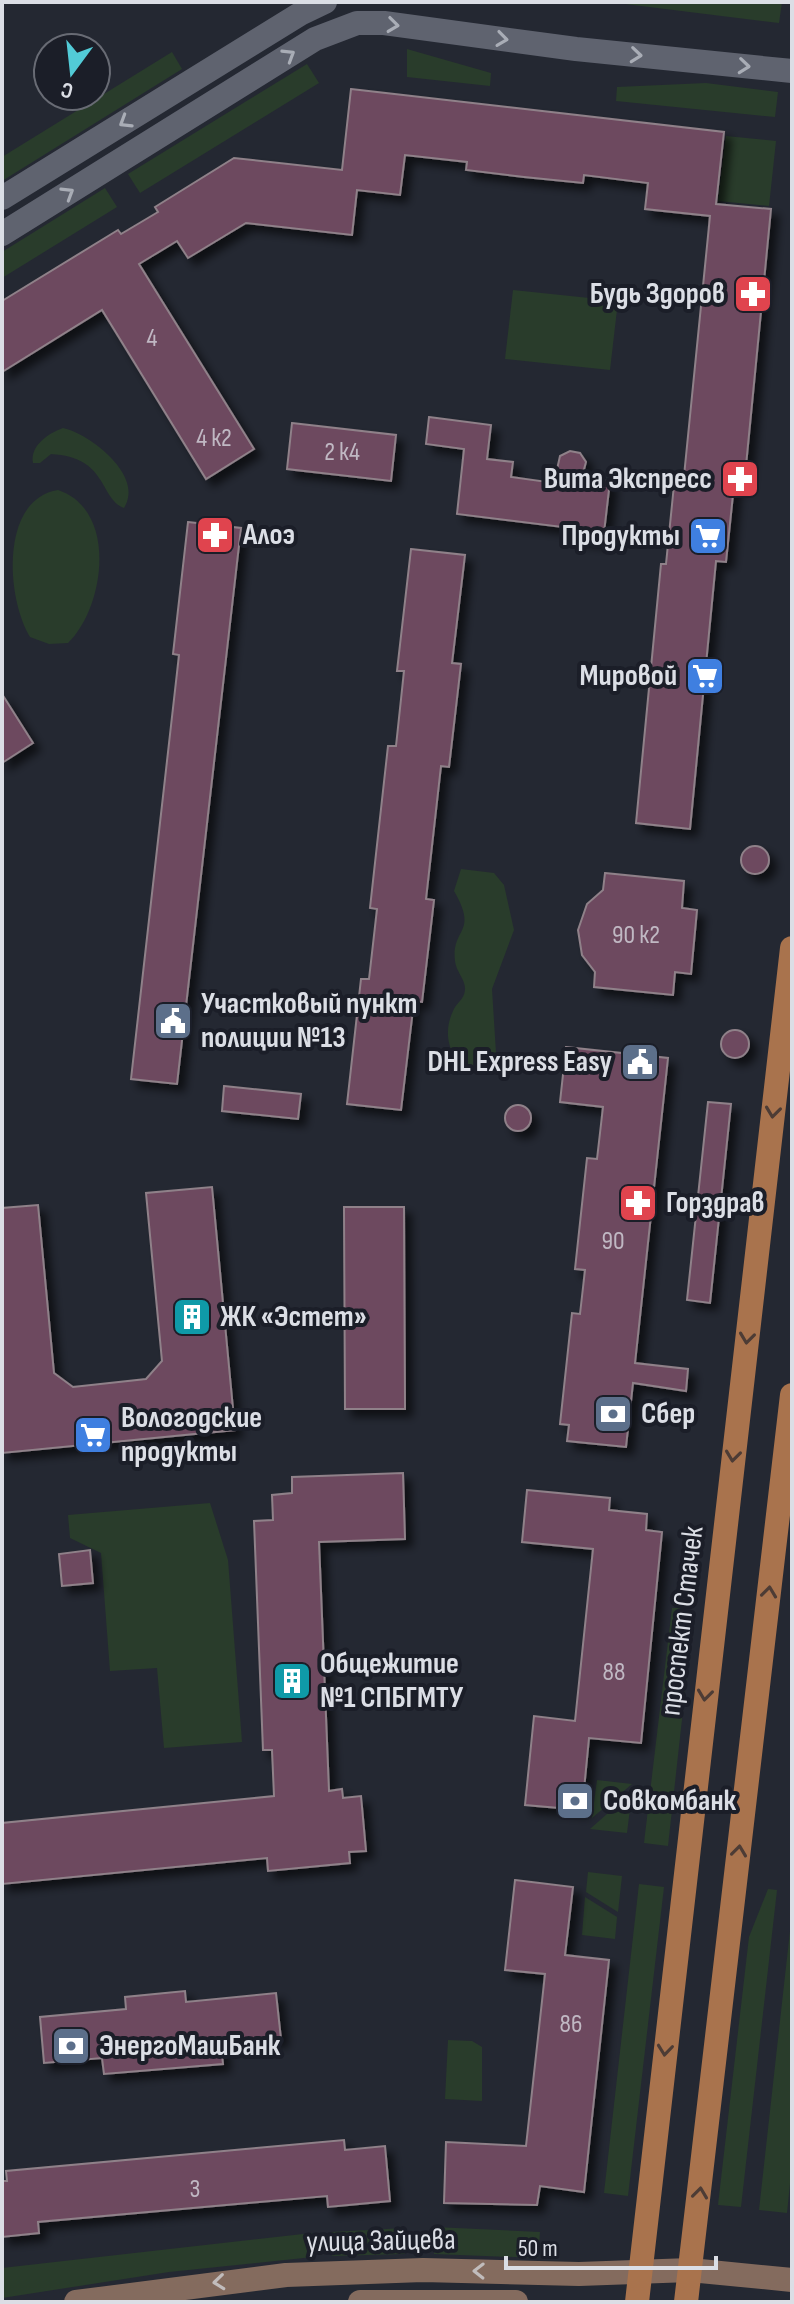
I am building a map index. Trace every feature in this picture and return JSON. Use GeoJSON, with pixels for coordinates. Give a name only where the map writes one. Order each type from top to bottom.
{"type":"FeatureCollection","features":[{"type":"Feature","properties":{"kind":"main road","name":"проспект Стачек"},"geometry":{"type":"LineString","coordinates":[[637,2302],[792,948]]}},
{"type":"Feature","properties":{"kind":"main road"},"geometry":{"type":"LineString","coordinates":[[686,2302],[792,1395]]}},
{"type":"Feature","properties":{"kind":"street"},"geometry":{"type":"LineString","coordinates":[[2,198],[300,14],[325,2]]}},
{"type":"Feature","properties":{"kind":"street"},"geometry":{"type":"LineString","coordinates":[[2,234],[356,13],[384,23],[576,49],[792,71]]}},
{"type":"Feature","properties":{"kind":"street","name":"улица Зайцева"},"geometry":{"type":"LineString","coordinates":[[76,2302],[286,2275],[423,2270],[690,2270],[792,2280]]}},
{"type":"Feature","properties":{"kind":"street","name":"улица Зайцева"},"geometry":{"type":"LineString","coordinates":[[360,2302],[516,2302]]}},
{"type":"Feature","properties":{"kind":"green space"},"geometry":{"type":"Polygon","coordinates":[[[609,2],[782,2],[779,23],[609,2]]]}},
{"type":"Feature","properties":{"kind":"green space"},"geometry":{"type":"Polygon","coordinates":[[[407,49],[491,73],[490,86],[407,77],[407,49]]]}},
{"type":"Feature","properties":{"kind":"green space"},"geometry":{"type":"Polygon","coordinates":[[[172,52],[182,69],[2,181],[2,157],[75,112],[112,112],[112,89],[172,52]]]}},
{"type":"Feature","properties":{"kind":"green space"},"geometry":{"type":"Polygon","coordinates":[[[307,64],[319,83],[140,193],[128,174],[307,64]]]}},
{"type":"Feature","properties":{"kind":"green space"},"geometry":{"type":"Polygon","coordinates":[[[706,83],[778,92],[775,117],[616,101],[617,87],[706,83]]]}},
{"type":"Feature","properties":{"kind":"green space"},"geometry":{"type":"Polygon","coordinates":[[[726,136],[776,141],[769,206],[718,201],[726,136]]]}},
{"type":"Feature","properties":{"kind":"green space"},"geometry":{"type":"Polygon","coordinates":[[[105,188],[117,207],[2,278],[2,252],[105,188]]]}},
{"type":"Feature","properties":{"kind":"green space"},"geometry":{"type":"Polygon","coordinates":[[[513,290],[618,301],[610,370],[505,359],[513,290]]]}},
{"type":"Feature","properties":{"kind":"green space"},"geometry":{"type":"Polygon","coordinates":[[[63,428],[87,439],[112,458],[127,483],[129,496],[124,508],[116,503],[100,478],[83,462],[51,454],[40,463],[33,463],[34,451],[41,441],[63,428]]]}},
{"type":"Feature","properties":{"kind":"green space"},"geometry":{"type":"Polygon","coordinates":[[[58,490],[77,501],[90,517],[97,538],[99,560],[97,584],[81,627],[68,643],[49,644],[30,637],[22,620],[16,599],[13,552],[17,530],[26,511],[39,497],[58,490]]]}},
{"type":"Feature","properties":{"kind":"green space"},"geometry":{"type":"Polygon","coordinates":[[[461,869],[494,873],[504,885],[514,930],[492,989],[496,1053],[493,1059],[472,1067],[452,1052],[448,1036],[454,1008],[465,990],[455,961],[455,950],[464,923],[461,905],[454,891],[461,869]]]}},
{"type":"Feature","properties":{"kind":"green space"},"geometry":{"type":"Polygon","coordinates":[[[210,1503],[228,1560],[242,1742],[164,1748],[157,1668],[110,1671],[101,1553],[70,1538],[68,1515],[210,1503]]]}},
{"type":"Feature","properties":{"kind":"green space"},"geometry":{"type":"Polygon","coordinates":[[[672,1608],[680,1608],[688,1665],[668,1846],[644,1843],[672,1608]]]}},
{"type":"Feature","properties":{"kind":"green space"},"geometry":{"type":"Polygon","coordinates":[[[597,1780],[632,1784],[592,1818],[597,1780]]]}},
{"type":"Feature","properties":{"kind":"green space"},"geometry":{"type":"Polygon","coordinates":[[[632,1792],[627,1833],[590,1829],[632,1792]]]}},
{"type":"Feature","properties":{"kind":"green space"},"geometry":{"type":"Polygon","coordinates":[[[588,1872],[622,1876],[618,1912],[586,1892],[588,1872]]]}},
{"type":"Feature","properties":{"kind":"green space"},"geometry":{"type":"Polygon","coordinates":[[[639,1884],[664,1887],[628,2196],[604,2193],[639,1884]]]}},
{"type":"Feature","properties":{"kind":"green space"},"geometry":{"type":"Polygon","coordinates":[[[768,1889],[777,1890],[741,2207],[718,2205],[749,1937],[768,1889]]]}},
{"type":"Feature","properties":{"kind":"green space"},"geometry":{"type":"Polygon","coordinates":[[[585,1897],[617,1917],[615,1939],[582,1935],[585,1897]]]}},
{"type":"Feature","properties":{"kind":"green space"},"geometry":{"type":"Polygon","coordinates":[[[792,1913],[792,2164],[787,2213],[759,2210],[792,1913]]]}},
{"type":"Feature","properties":{"kind":"green space"},"geometry":{"type":"Polygon","coordinates":[[[448,2040],[472,2041],[482,2047],[482,2101],[445,2099],[448,2040]]]}},
{"type":"Feature","properties":{"kind":"green space"},"geometry":{"type":"Polygon","coordinates":[[[434,2227],[540,2232],[538,2258],[434,2254],[434,2227]]]}},
{"type":"Feature","properties":{"kind":"green space"},"geometry":{"type":"Polygon","coordinates":[[[405,2228],[405,2254],[332,2256],[331,2232],[405,2228]]]}},
{"type":"Feature","properties":{"kind":"green space"},"geometry":{"type":"Polygon","coordinates":[[[312,2233],[313,2257],[169,2272],[2,2298],[2,2268],[312,2233]]]}},
{"type":"Feature","properties":{"kind":"building"},"geometry":{"type":"Polygon","coordinates":[[[351,89],[724,132],[716,204],[771,209],[744,486],[734,485],[726,562],[716,561],[690,829],[636,823],[661,564],[666,564],[674,485],[683,486],[710,216],[645,209],[648,183],[584,175],[583,183],[524,177],[466,170],[467,162],[405,155],[400,195],[357,190],[352,235],[246,223],[188,258],[177,241],[139,264],[254,449],[206,479],[102,310],[2,372],[2,301],[118,230],[121,234],[158,212],[155,207],[234,158],[342,170],[351,89]]]}},
{"type":"Feature","properties":{"kind":"building"},"geometry":{"type":"Polygon","coordinates":[[[429,417],[491,425],[487,459],[513,462],[511,477],[554,483],[560,456],[570,451],[580,453],[586,462],[582,477],[610,481],[603,541],[577,538],[579,529],[457,514],[464,449],[426,444],[429,417]]]}},
{"type":"Feature","properties":{"kind":"building"},"geometry":{"type":"Polygon","coordinates":[[[292,423],[396,435],[391,481],[287,469],[292,423]]]}},
{"type":"Feature","properties":{"kind":"building"},"geometry":{"type":"Polygon","coordinates":[[[188,522],[241,528],[177,1084],[131,1079],[179,655],[173,654],[188,522]]]}},
{"type":"Feature","properties":{"kind":"building"},"geometry":{"type":"Polygon","coordinates":[[[411,549],[465,555],[452,663],[461,664],[449,767],[441,766],[426,899],[434,900],[422,1002],[414,1001],[401,1110],[347,1104],[361,979],[369,979],[377,909],[370,908],[388,746],[396,746],[404,671],[397,671],[411,549]]]}},
{"type":"Feature","properties":{"kind":"building"},"geometry":{"type":"Polygon","coordinates":[[[2,694],[33,743],[2,763],[2,694]]]}},
{"type":"Feature","properties":{"kind":"building"},"geometry":{"type":"Polygon","coordinates":[[[755,846],[765,850],[769,860],[765,870],[755,874],[745,870],[741,860],[745,850],[755,846]]]}},
{"type":"Feature","properties":{"kind":"building"},"geometry":{"type":"Polygon","coordinates":[[[605,873],[684,881],[682,908],[697,910],[691,974],[675,972],[673,995],[594,987],[595,972],[582,955],[578,930],[587,904],[603,890],[605,873]]]}},
{"type":"Feature","properties":{"kind":"building"},"geometry":{"type":"Polygon","coordinates":[[[735,1030],[745,1034],[749,1044],[745,1054],[735,1058],[725,1054],[721,1044],[725,1034],[735,1030]]]}},
{"type":"Feature","properties":{"kind":"building"},"geometry":{"type":"Polygon","coordinates":[[[566,1047],[668,1058],[635,1363],[688,1369],[686,1391],[633,1383],[626,1447],[567,1441],[569,1425],[560,1424],[572,1313],[580,1314],[585,1270],[575,1269],[587,1158],[597,1159],[603,1107],[560,1102],[566,1047]]]}},
{"type":"Feature","properties":{"kind":"building"},"geometry":{"type":"Polygon","coordinates":[[[224,1086],[301,1094],[298,1119],[222,1111],[224,1086]]]}},
{"type":"Feature","properties":{"kind":"building"},"geometry":{"type":"Polygon","coordinates":[[[708,1102],[731,1104],[710,1303],[687,1300],[708,1102]]]}},
{"type":"Feature","properties":{"kind":"building"},"geometry":{"type":"Polygon","coordinates":[[[518,1105],[527,1109],[531,1118],[527,1127],[518,1131],[509,1127],[505,1118],[509,1109],[518,1105]]]}},
{"type":"Feature","properties":{"kind":"building","name":"ЖК «Эстет»"},"geometry":{"type":"Polygon","coordinates":[[[212,1187],[235,1430],[2,1453],[2,1208],[38,1205],[54,1373],[73,1387],[146,1379],[162,1361],[146,1193],[212,1187]]]}},
{"type":"Feature","properties":{"kind":"building"},"geometry":{"type":"Polygon","coordinates":[[[344,1207],[404,1207],[405,1409],[345,1409],[344,1207]]]}},
{"type":"Feature","properties":{"kind":"building","name":"Общежитие №1 СПБГМТУ"},"geometry":{"type":"Polygon","coordinates":[[[403,1473],[405,1539],[319,1542],[329,1791],[342,1789],[343,1798],[361,1796],[366,1851],[349,1852],[350,1863],[268,1871],[267,1858],[2,1884],[2,1823],[274,1796],[272,1750],[263,1750],[254,1521],[273,1520],[272,1495],[292,1493],[292,1477],[403,1473]]]}},
{"type":"Feature","properties":{"kind":"building"},"geometry":{"type":"Polygon","coordinates":[[[527,1490],[610,1498],[609,1510],[647,1514],[646,1530],[662,1532],[641,1743],[589,1738],[582,1810],[525,1805],[534,1716],[575,1721],[593,1549],[522,1542],[527,1490]]]}},
{"type":"Feature","properties":{"kind":"building"},"geometry":{"type":"Polygon","coordinates":[[[90,1550],[93,1583],[62,1586],[59,1554],[90,1550]]]}},
{"type":"Feature","properties":{"kind":"building"},"geometry":{"type":"Polygon","coordinates":[[[515,1880],[573,1887],[565,1955],[609,1960],[584,2192],[540,2186],[537,2205],[444,2203],[446,2142],[526,2146],[545,1974],[505,1970],[515,1880]]]}},
{"type":"Feature","properties":{"kind":"building"},"geometry":{"type":"Polygon","coordinates":[[[185,1991],[186,2002],[276,1993],[281,2039],[221,2045],[223,2064],[104,2074],[102,2058],[44,2063],[40,2017],[126,2009],[125,1997],[185,1991]]]}},
{"type":"Feature","properties":{"kind":"building"},"geometry":{"type":"Polygon","coordinates":[[[344,2140],[345,2150],[385,2146],[390,2201],[328,2207],[327,2196],[38,2222],[39,2233],[2,2237],[2,2181],[7,2181],[6,2171],[344,2140]]]}},
{"type":"Feature","properties":{"kind":"place","name":"Будь Здоров"},"geometry":{"type":"Point","coordinates":[753,294]}},
{"type":"Feature","properties":{"kind":"place","name":"Вита Экспресс"},"geometry":{"type":"Point","coordinates":[740,479]}},
{"type":"Feature","properties":{"kind":"place","name":"Алоэ"},"geometry":{"type":"Point","coordinates":[215,535]}},
{"type":"Feature","properties":{"kind":"place","name":"Продукты"},"geometry":{"type":"Point","coordinates":[708,536]}},
{"type":"Feature","properties":{"kind":"place","name":"Мировой"},"geometry":{"type":"Point","coordinates":[705,676]}},
{"type":"Feature","properties":{"kind":"place","name":"Участковый пункт полиции №13"},"geometry":{"type":"Point","coordinates":[173,1021]}},
{"type":"Feature","properties":{"kind":"place","name":"DHL Express Easy"},"geometry":{"type":"Point","coordinates":[640,1062]}},
{"type":"Feature","properties":{"kind":"place","name":"Горздрав"},"geometry":{"type":"Point","coordinates":[638,1203]}},
{"type":"Feature","properties":{"kind":"place","name":"ЖК «Эстет»"},"geometry":{"type":"Point","coordinates":[192,1317]}},
{"type":"Feature","properties":{"kind":"place","name":"Сбер"},"geometry":{"type":"Point","coordinates":[613,1414]}},
{"type":"Feature","properties":{"kind":"place","name":"Вологодские продукты"},"geometry":{"type":"Point","coordinates":[93,1435]}},
{"type":"Feature","properties":{"kind":"place","name":"Общежитие №1 СПБГМТУ"},"geometry":{"type":"Point","coordinates":[292,1681]}},
{"type":"Feature","properties":{"kind":"place","name":"Совкомбанк"},"geometry":{"type":"Point","coordinates":[575,1801]}},
{"type":"Feature","properties":{"kind":"place","name":"ЭнергоМашБанк"},"geometry":{"type":"Point","coordinates":[71,2046]}}]}
